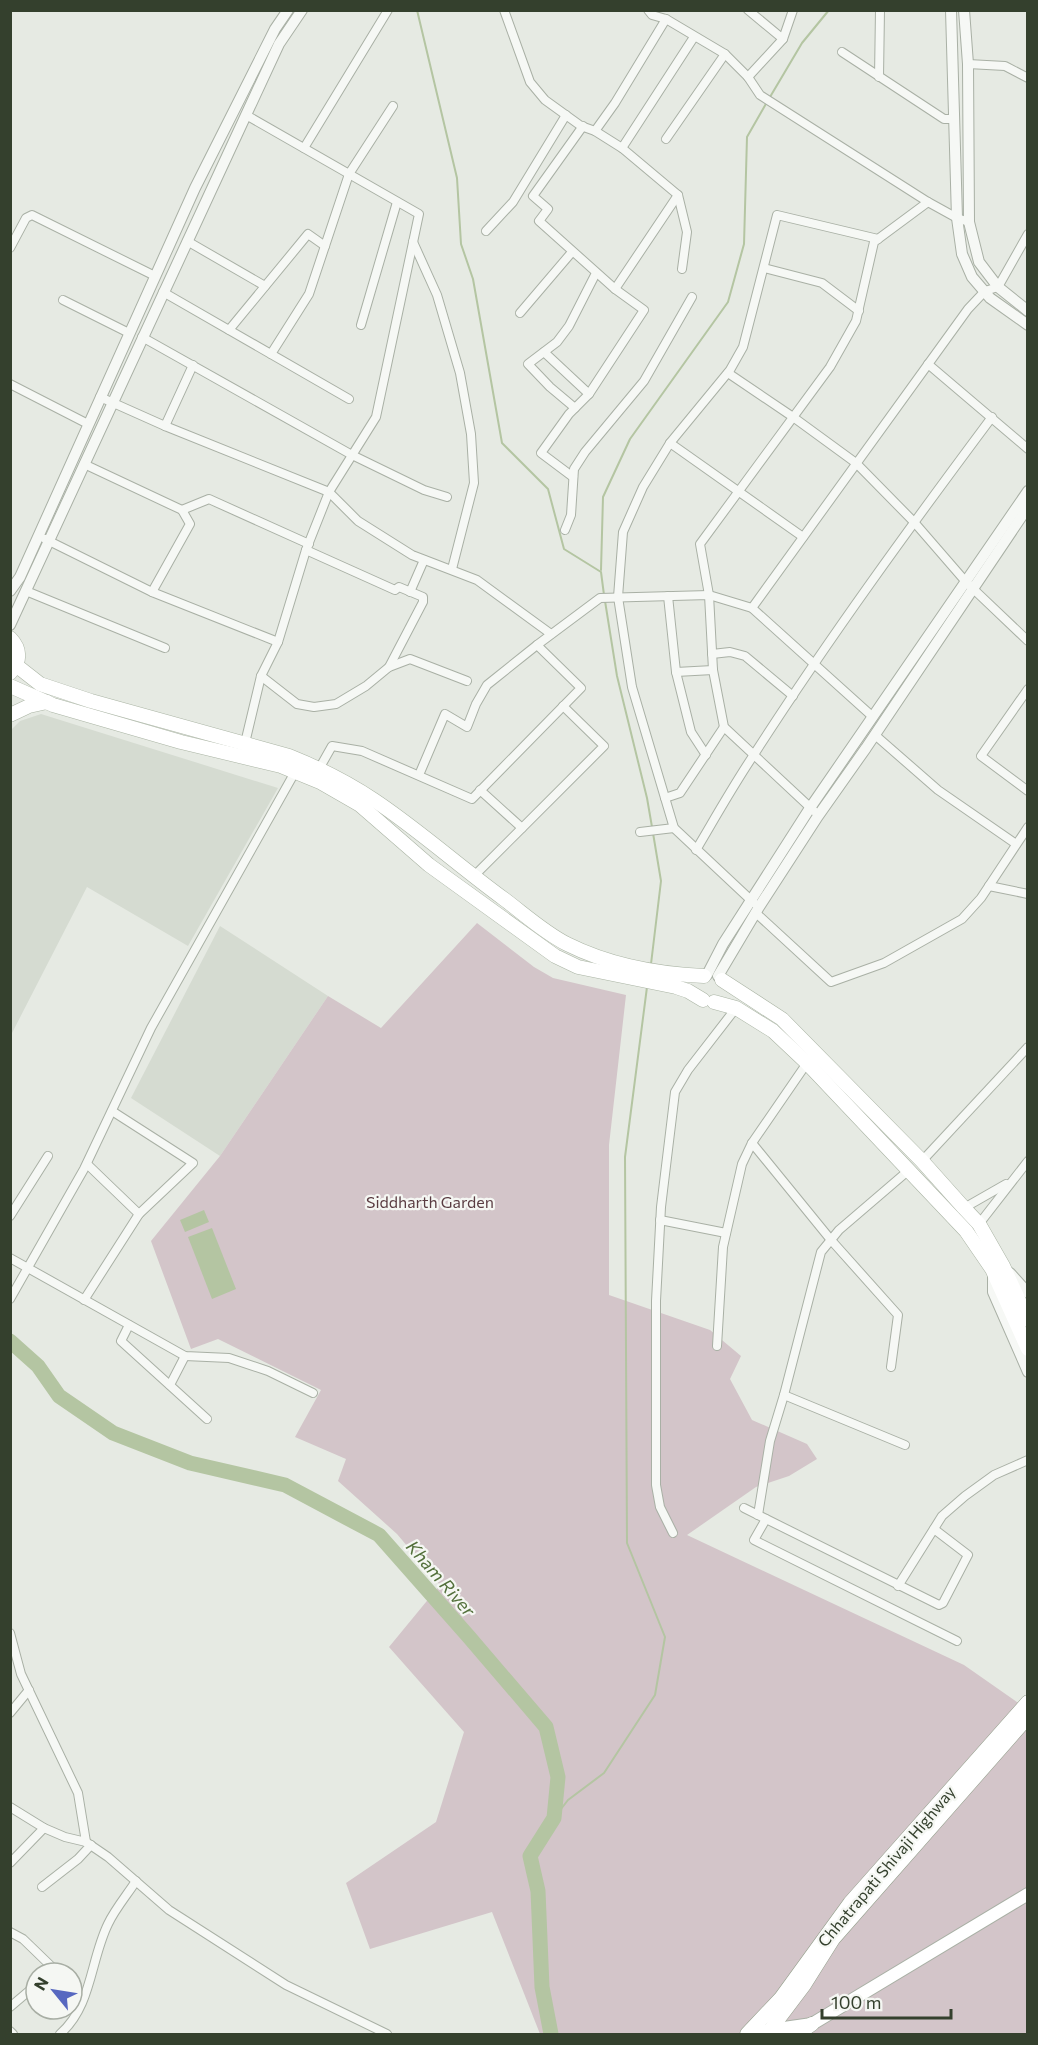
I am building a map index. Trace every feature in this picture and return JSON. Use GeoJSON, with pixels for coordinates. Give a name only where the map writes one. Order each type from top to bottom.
{"type":"FeatureCollection","features":[{"type":"Feature","properties":{"kind":"main road"},"geometry":{"type":"LineString","coordinates":[[10,638],[19,652],[14,669],[40,684],[91,701],[244,742],[289,756],[319,769],[383,807],[565,943],[633,973]]}},
{"type":"Feature","properties":{"kind":"main road"},"geometry":{"type":"LineString","coordinates":[[10,686],[47,702],[181,742],[281,766],[320,782],[360,805],[429,865],[555,957],[578,967],[677,981],[713,977],[782,1018],[922,1161],[979,1224],[998,1268]]}},
{"type":"Feature","properties":{"kind":"main road"},"geometry":{"type":"LineString","coordinates":[[10,716],[29,706],[47,702]]}},
{"type":"Feature","properties":{"kind":"main road"},"geometry":{"type":"LineString","coordinates":[[677,981],[688,991],[709,1001],[718,1000],[725,988],[713,977]]}},
{"type":"Feature","properties":{"kind":"main road"},"geometry":{"type":"LineString","coordinates":[[713,977],[697,988],[700,997],[736,1008],[773,1031],[807,1063],[966,1231],[998,1268],[1017,1296],[1028,1320]]}},
{"type":"Feature","properties":{"kind":"main road"},"geometry":{"type":"LineString","coordinates":[[1017,1296],[1028,1349]]}},
{"type":"Feature","properties":{"kind":"main road","name":"Chhatrapati Shivaji Highway"},"geometry":{"type":"LineString","coordinates":[[748,2034],[781,1998],[850,1903],[1028,1702]]}},
{"type":"Feature","properties":{"kind":"main road","name":"Chhatrapati Shivaji Highway"},"geometry":{"type":"LineString","coordinates":[[769,2032],[804,1985],[833,1940],[1028,1717]]}},
{"type":"Feature","properties":{"kind":"main road"},"geometry":{"type":"LineString","coordinates":[[798,2034],[1028,1894]]}},
{"type":"Feature","properties":{"kind":"main road"},"geometry":{"type":"LineString","coordinates":[[748,2034],[812,2024]]}},
{"type":"Feature","properties":{"kind":"street"},"geometry":{"type":"LineString","coordinates":[[304,148],[388,10]]}},
{"type":"Feature","properties":{"kind":"street"},"geometry":{"type":"LineString","coordinates":[[504,10],[530,82],[545,100],[581,126],[595,131],[622,148],[678,195],[687,232],[682,269]]}},
{"type":"Feature","properties":{"kind":"street"},"geometry":{"type":"LineString","coordinates":[[648,10],[652,15],[666,19],[725,54],[748,77],[760,95],[928,202],[969,222]]}},
{"type":"Feature","properties":{"kind":"street"},"geometry":{"type":"LineString","coordinates":[[748,10],[783,39]]}},
{"type":"Feature","properties":{"kind":"street"},"geometry":{"type":"LineString","coordinates":[[748,77],[783,39],[793,10]]}},
{"type":"Feature","properties":{"kind":"street"},"geometry":{"type":"LineString","coordinates":[[879,77],[880,10]]}},
{"type":"Feature","properties":{"kind":"street"},"geometry":{"type":"LineString","coordinates":[[951,10],[957,218],[962,254],[972,277],[990,297],[1028,325]]}},
{"type":"Feature","properties":{"kind":"street"},"geometry":{"type":"LineString","coordinates":[[964,10],[968,64],[969,222],[979,262],[998,287],[1028,311]]}},
{"type":"Feature","properties":{"kind":"street"},"geometry":{"type":"LineString","coordinates":[[10,591],[43,539],[84,464],[279,44],[300,14],[287,11],[275,29],[195,188],[88,424],[43,539],[26,591],[10,625]]}},
{"type":"Feature","properties":{"kind":"street"},"geometry":{"type":"LineString","coordinates":[[595,131],[615,103],[666,19]]}},
{"type":"Feature","properties":{"kind":"street"},"geometry":{"type":"LineString","coordinates":[[622,148],[694,37]]}},
{"type":"Feature","properties":{"kind":"street"},"geometry":{"type":"LineString","coordinates":[[842,52],[944,119],[954,119]]}},
{"type":"Feature","properties":{"kind":"street"},"geometry":{"type":"LineString","coordinates":[[666,139],[725,54]]}},
{"type":"Feature","properties":{"kind":"street"},"geometry":{"type":"LineString","coordinates":[[968,64],[1005,66],[1028,78]]}},
{"type":"Feature","properties":{"kind":"street"},"geometry":{"type":"LineString","coordinates":[[270,354],[309,294],[349,174],[393,106]]}},
{"type":"Feature","properties":{"kind":"street"},"geometry":{"type":"LineString","coordinates":[[244,742],[261,676],[278,642],[307,547],[329,492],[376,417],[419,214],[246,115]]}},
{"type":"Feature","properties":{"kind":"street"},"geometry":{"type":"LineString","coordinates":[[486,231],[513,202],[566,115]]}},
{"type":"Feature","properties":{"kind":"street"},"geometry":{"type":"LineString","coordinates":[[573,477],[541,453],[575,408],[589,394],[644,310],[596,273],[539,221],[548,209],[533,196],[583,126]]}},
{"type":"Feature","properties":{"kind":"street"},"geometry":{"type":"LineString","coordinates":[[615,289],[678,195]]}},
{"type":"Feature","properties":{"kind":"street"},"geometry":{"type":"LineString","coordinates":[[361,325],[397,201]]}},
{"type":"Feature","properties":{"kind":"street"},"geometry":{"type":"LineString","coordinates":[[814,812],[724,727],[713,670],[709,595],[700,544],[830,367],[856,321],[874,242],[928,202]]}},
{"type":"Feature","properties":{"kind":"street"},"geometry":{"type":"LineString","coordinates":[[10,248],[26,218],[32,215],[155,276]]}},
{"type":"Feature","properties":{"kind":"street"},"geometry":{"type":"LineString","coordinates":[[878,239],[777,215],[743,347],[728,373],[670,443],[643,487],[623,532],[618,597],[632,687],[674,828],[831,982],[884,963],[962,919],[981,898],[1022,841],[1028,827]]}},
{"type":"Feature","properties":{"kind":"street"},"geometry":{"type":"LineString","coordinates":[[229,330],[308,234],[325,246]]}},
{"type":"Feature","properties":{"kind":"street"},"geometry":{"type":"LineString","coordinates":[[752,608],[968,309],[985,291],[998,287],[1028,234]]}},
{"type":"Feature","properties":{"kind":"street"},"geometry":{"type":"LineString","coordinates":[[187,240],[265,286]]}},
{"type":"Feature","properties":{"kind":"street"},"geometry":{"type":"LineString","coordinates":[[413,242],[437,295],[460,373],[471,434],[474,483],[452,568]]}},
{"type":"Feature","properties":{"kind":"street"},"geometry":{"type":"LineString","coordinates":[[520,313],[572,252]]}},
{"type":"Feature","properties":{"kind":"street"},"geometry":{"type":"LineString","coordinates":[[764,268],[822,283],[858,311]]}},
{"type":"Feature","properties":{"kind":"street"},"geometry":{"type":"LineString","coordinates":[[575,408],[528,364],[557,342],[569,326],[596,273]]}},
{"type":"Feature","properties":{"kind":"street"},"geometry":{"type":"LineString","coordinates":[[163,292],[349,399]]}},
{"type":"Feature","properties":{"kind":"street"},"geometry":{"type":"LineString","coordinates":[[565,530],[571,516],[574,469],[585,452],[644,381],[692,297]]}},
{"type":"Feature","properties":{"kind":"street"},"geometry":{"type":"LineString","coordinates":[[63,300],[129,333]]}},
{"type":"Feature","properties":{"kind":"street"},"geometry":{"type":"LineString","coordinates":[[142,337],[352,455],[424,490],[447,497]]}},
{"type":"Feature","properties":{"kind":"street"},"geometry":{"type":"LineString","coordinates":[[544,352],[589,394]]}},
{"type":"Feature","properties":{"kind":"street"},"geometry":{"type":"LineString","coordinates":[[928,364],[1028,449]]}},
{"type":"Feature","properties":{"kind":"street"},"geometry":{"type":"LineString","coordinates":[[165,426],[193,365]]}},
{"type":"Feature","properties":{"kind":"street"},"geometry":{"type":"LineString","coordinates":[[728,373],[794,417],[856,463],[914,522],[969,585],[1028,641]]}},
{"type":"Feature","properties":{"kind":"street"},"geometry":{"type":"LineString","coordinates":[[10,384],[88,424]]}},
{"type":"Feature","properties":{"kind":"street"},"geometry":{"type":"LineString","coordinates":[[100,397],[165,426],[329,492],[358,521],[424,560],[452,568],[477,580],[551,634]]}},
{"type":"Feature","properties":{"kind":"street"},"geometry":{"type":"LineString","coordinates":[[696,850],[754,753],[815,663],[914,522],[992,417]]}},
{"type":"Feature","properties":{"kind":"street"},"geometry":{"type":"LineString","coordinates":[[670,443],[803,537]]}},
{"type":"Feature","properties":{"kind":"street"},"geometry":{"type":"LineString","coordinates":[[84,464],[182,510],[190,524],[152,592]]}},
{"type":"Feature","properties":{"kind":"street"},"geometry":{"type":"LineString","coordinates":[[814,812],[875,735],[1028,491]]}},
{"type":"Feature","properties":{"kind":"street"},"geometry":{"type":"LineString","coordinates":[[182,510],[209,499],[395,590],[399,587],[423,597],[423,602],[389,667]]}},
{"type":"Feature","properties":{"kind":"street"},"geometry":{"type":"LineString","coordinates":[[713,977],[723,944],[755,907],[873,717],[1028,507]]}},
{"type":"Feature","properties":{"kind":"street"},"geometry":{"type":"LineString","coordinates":[[43,539],[152,592],[278,642]]}},
{"type":"Feature","properties":{"kind":"street"},"geometry":{"type":"LineString","coordinates":[[410,592],[424,560]]}},
{"type":"Feature","properties":{"kind":"street"},"geometry":{"type":"LineString","coordinates":[[26,591],[165,648]]}},
{"type":"Feature","properties":{"kind":"street"},"geometry":{"type":"LineString","coordinates":[[419,775],[445,714],[467,727],[487,685],[600,598],[709,595],[752,608],[873,717]]}},
{"type":"Feature","properties":{"kind":"street"},"geometry":{"type":"LineString","coordinates":[[668,596],[676,672],[691,732],[706,755]]}},
{"type":"Feature","properties":{"kind":"street"},"geometry":{"type":"LineString","coordinates":[[319,769],[332,746],[362,751],[472,798],[580,688],[537,645]]}},
{"type":"Feature","properties":{"kind":"street"},"geometry":{"type":"LineString","coordinates":[[712,654],[730,652],[745,656],[793,696]]}},
{"type":"Feature","properties":{"kind":"street"},"geometry":{"type":"LineString","coordinates":[[261,676],[297,704],[314,707],[336,704],[366,686],[389,667],[410,659],[467,681]]}},
{"type":"Feature","properties":{"kind":"street"},"geometry":{"type":"LineString","coordinates":[[676,672],[713,670]]}},
{"type":"Feature","properties":{"kind":"street"},"geometry":{"type":"LineString","coordinates":[[1028,689],[981,756],[1028,791]]}},
{"type":"Feature","properties":{"kind":"street"},"geometry":{"type":"LineString","coordinates":[[473,876],[604,746],[563,706]]}},
{"type":"Feature","properties":{"kind":"street"},"geometry":{"type":"LineString","coordinates":[[665,798],[680,793],[724,727]]}},
{"type":"Feature","properties":{"kind":"street"},"geometry":{"type":"LineString","coordinates":[[875,735],[938,790],[1022,841]]}},
{"type":"Feature","properties":{"kind":"street"},"geometry":{"type":"LineString","coordinates":[[10,1299],[87,1164],[151,1028],[295,772]]}},
{"type":"Feature","properties":{"kind":"street"},"geometry":{"type":"LineString","coordinates":[[480,790],[522,828]]}},
{"type":"Feature","properties":{"kind":"street"},"geometry":{"type":"LineString","coordinates":[[640,832],[674,828]]}},
{"type":"Feature","properties":{"kind":"street"},"geometry":{"type":"LineString","coordinates":[[989,886],[1028,894]]}},
{"type":"Feature","properties":{"kind":"street"},"geometry":{"type":"LineString","coordinates":[[673,1533],[660,1507],[656,1485],[656,1301],[660,1220],[675,1092],[688,1070],[736,1008]]}},
{"type":"Feature","properties":{"kind":"street"},"geometry":{"type":"LineString","coordinates":[[922,1161],[1028,1047]]}},
{"type":"Feature","properties":{"kind":"street"},"geometry":{"type":"LineString","coordinates":[[717,1346],[723,1247],[742,1164],[752,1143],[807,1063]]}},
{"type":"Feature","properties":{"kind":"street"},"geometry":{"type":"LineString","coordinates":[[84,1300],[139,1214],[193,1163],[112,1111]]}},
{"type":"Feature","properties":{"kind":"street"},"geometry":{"type":"LineString","coordinates":[[752,1143],[831,1240],[898,1315],[891,1367]]}},
{"type":"Feature","properties":{"kind":"street"},"geometry":{"type":"LineString","coordinates":[[10,1216],[48,1156]]}},
{"type":"Feature","properties":{"kind":"street"},"geometry":{"type":"LineString","coordinates":[[979,1224],[1028,1161]]}},
{"type":"Feature","properties":{"kind":"street"},"geometry":{"type":"LineString","coordinates":[[87,1164],[139,1214]]}},
{"type":"Feature","properties":{"kind":"street"},"geometry":{"type":"LineString","coordinates":[[758,1515],[770,1441],[821,1252],[839,1230],[909,1170]]}},
{"type":"Feature","properties":{"kind":"street"},"geometry":{"type":"LineString","coordinates":[[964,1208],[1010,1183]]}},
{"type":"Feature","properties":{"kind":"street"},"geometry":{"type":"LineString","coordinates":[[660,1220],[726,1233]]}},
{"type":"Feature","properties":{"kind":"street"},"geometry":{"type":"LineString","coordinates":[[10,1258],[185,1356],[229,1358],[268,1371],[313,1393]]}},
{"type":"Feature","properties":{"kind":"street"},"geometry":{"type":"LineString","coordinates":[[998,1268],[993,1292],[1028,1372]]}},
{"type":"Feature","properties":{"kind":"street"},"geometry":{"type":"LineString","coordinates":[[129,1325],[121,1341],[207,1419]]}},
{"type":"Feature","properties":{"kind":"street"},"geometry":{"type":"LineString","coordinates":[[170,1385],[185,1356]]}},
{"type":"Feature","properties":{"kind":"street"},"geometry":{"type":"LineString","coordinates":[[784,1395],[905,1445]]}},
{"type":"Feature","properties":{"kind":"street"},"geometry":{"type":"LineString","coordinates":[[898,1586],[942,1516],[994,1475],[1028,1460]]}},
{"type":"Feature","properties":{"kind":"street"},"geometry":{"type":"LineString","coordinates":[[744,1508],[939,1605],[943,1603],[968,1556],[934,1529]]}},
{"type":"Feature","properties":{"kind":"street"},"geometry":{"type":"LineString","coordinates":[[766,1520],[754,1540],[957,1641]]}},
{"type":"Feature","properties":{"kind":"street"},"geometry":{"type":"LineString","coordinates":[[10,1633],[21,1674],[78,1793],[88,1844],[78,1859],[42,1887]]}},
{"type":"Feature","properties":{"kind":"street"},"geometry":{"type":"LineString","coordinates":[[12,1706],[29,1690]]}},
{"type":"Feature","properties":{"kind":"street"},"geometry":{"type":"LineString","coordinates":[[10,1808],[44,1828],[88,1844],[108,1857],[170,1910],[286,1985],[387,2034]]}},
{"type":"Feature","properties":{"kind":"street"},"geometry":{"type":"LineString","coordinates":[[10,1863],[44,1828]]}},
{"type":"Feature","properties":{"kind":"street"},"geometry":{"type":"LineString","coordinates":[[60,2034],[69,2027],[84,2001],[97,1952],[108,1924],[136,1881]]}},
{"type":"Feature","properties":{"kind":"street"},"geometry":{"type":"LineString","coordinates":[[10,1932],[23,1939],[46,1961]]}},
{"type":"Feature","properties":{"kind":"street"},"geometry":{"type":"LineString","coordinates":[[10,2007],[24,1995]]}},
{"type":"Feature","properties":{"kind":"shaded area"},"geometry":{"type":"Polygon","coordinates":[[[41,714],[278,788],[188,946],[87,887],[11,1035],[11,735],[12,729],[20,721],[41,714]]]}},
{"type":"Feature","properties":{"kind":"shaded area"},"geometry":{"type":"Polygon","coordinates":[[[220,926],[328,996],[220,1156],[131,1098],[220,926]]]}},
{"type":"Feature","properties":{"kind":"shaded area"},"geometry":{"type":"Polygon","coordinates":[[[204,1210],[209,1222],[185,1232],[180,1220],[204,1210]]]}},
{"type":"Feature","properties":{"kind":"shaded area"},"geometry":{"type":"Polygon","coordinates":[[[212,1228],[236,1289],[212,1299],[188,1237],[212,1228]]]}},
{"type":"Feature","properties":{"kind":"green space","name":"Siddharth Garden"},"geometry":{"type":"Polygon","coordinates":[[[477,923],[534,967],[553,978],[626,995],[609,1145],[609,1295],[710,1330],[741,1356],[730,1379],[752,1420],[807,1444],[817,1459],[789,1476],[756,1487],[687,1535],[964,1665],[1027,1709],[1027,2034],[540,2034],[492,1912],[370,1949],[346,1883],[436,1822],[464,1732],[389,1647],[440,1585],[397,1534],[338,1481],[346,1459],[295,1437],[321,1390],[218,1339],[191,1349],[151,1241],[220,1156],[328,996],[381,1028],[477,923]]]}},
{"type":"Feature","properties":{"kind":"waterway"},"geometry":{"type":"LineString","coordinates":[[417,10],[457,178],[461,244],[473,279],[502,443],[548,489],[564,549],[601,572],[604,595]]}},
{"type":"Feature","properties":{"kind":"waterway"},"geometry":{"type":"LineString","coordinates":[[770,97],[802,43],[829,10]]}},
{"type":"Feature","properties":{"kind":"waterway"},"geometry":{"type":"LineString","coordinates":[[601,570],[603,497],[630,439],[728,302],[744,244],[747,137],[767,102]]}},
{"type":"Feature","properties":{"kind":"waterway"},"geometry":{"type":"LineString","coordinates":[[605,601],[617,676],[652,827]]}},
{"type":"Feature","properties":{"kind":"waterway"},"geometry":{"type":"LineString","coordinates":[[651,964],[661,881],[653,833]]}},
{"type":"Feature","properties":{"kind":"waterway"},"geometry":{"type":"LineString","coordinates":[[554,1818],[568,1800],[604,1773],[655,1695],[665,1637],[627,1543],[625,1157],[647,987]]}},
{"type":"Feature","properties":{"kind":"waterway","name":"Kham River"},"geometry":{"type":"LineString","coordinates":[[10,1341],[38,1366],[59,1396],[113,1433],[190,1463],[285,1485],[379,1535],[546,1727],[558,1777],[554,1818],[530,1856],[538,1891],[542,1987],[551,2034]]}}]}
